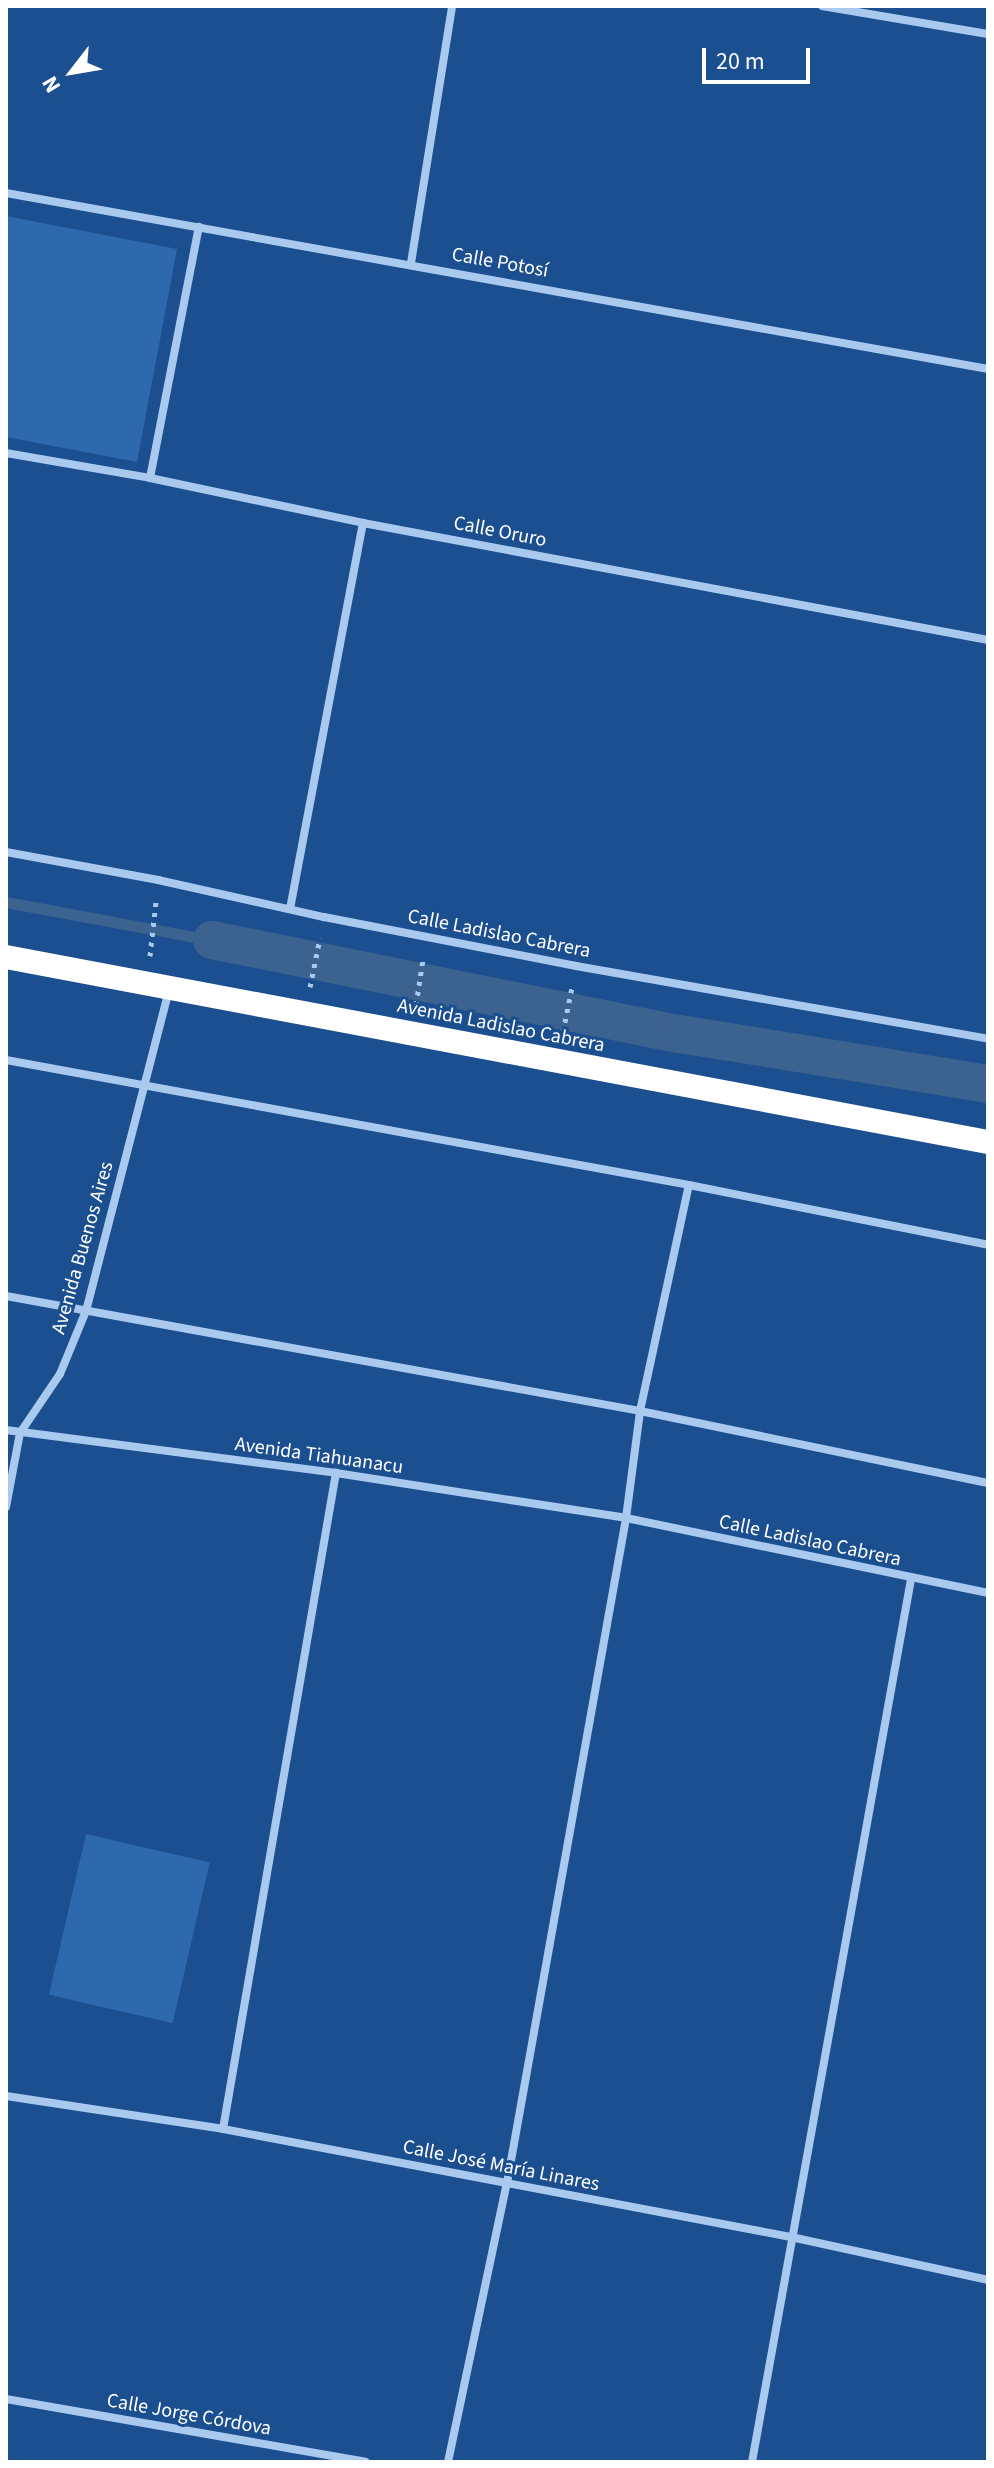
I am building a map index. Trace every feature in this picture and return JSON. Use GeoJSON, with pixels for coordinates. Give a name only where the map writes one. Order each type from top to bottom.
{"type":"FeatureCollection","features":[{"type":"Feature","properties":{"kind":"highway","name":"Avenida Ladislao Cabrera"},"geometry":{"type":"LineString","coordinates":[[6,957],[988,1142]]}},
{"type":"Feature","properties":{"kind":"street"},"geometry":{"type":"LineString","coordinates":[[411,263],[452,6]]}},
{"type":"Feature","properties":{"kind":"street"},"geometry":{"type":"LineString","coordinates":[[822,6],[988,34]]}},
{"type":"Feature","properties":{"kind":"street","name":"Calle Potosí"},"geometry":{"type":"LineString","coordinates":[[6,193],[411,263],[988,369]]}},
{"type":"Feature","properties":{"kind":"street"},"geometry":{"type":"LineString","coordinates":[[150,478],[199,227]]}},
{"type":"Feature","properties":{"kind":"street","name":"Calle Oruro"},"geometry":{"type":"LineString","coordinates":[[6,453],[988,640]]}},
{"type":"Feature","properties":{"kind":"street"},"geometry":{"type":"LineString","coordinates":[[290,909],[363,523]]}},
{"type":"Feature","properties":{"kind":"street","name":"Calle Ladislao Cabrera"},"geometry":{"type":"LineString","coordinates":[[6,852],[576,966],[988,1039]]}},
{"type":"Feature","properties":{"kind":"street","name":"Avenida Buenos Aires"},"geometry":{"type":"LineString","coordinates":[[6,1507],[20,1433],[60,1374],[86,1311],[169,988]]}},
{"type":"Feature","properties":{"kind":"street"},"geometry":{"type":"LineString","coordinates":[[6,1060],[689,1185],[988,1245]]}},
{"type":"Feature","properties":{"kind":"street"},"geometry":{"type":"LineString","coordinates":[[448,2462],[507,2183],[626,1518],[640,1411],[689,1185]]}},
{"type":"Feature","properties":{"kind":"street"},"geometry":{"type":"LineString","coordinates":[[6,1296],[640,1411],[988,1483]]}},
{"type":"Feature","properties":{"kind":"street","name":"Avenida Tiahuanacu"},"geometry":{"type":"LineString","coordinates":[[6,1430],[336,1473],[626,1518]]}},
{"type":"Feature","properties":{"kind":"street"},"geometry":{"type":"LineString","coordinates":[[223,2129],[336,1473]]}},
{"type":"Feature","properties":{"kind":"street","name":"Calle Ladislao Cabrera"},"geometry":{"type":"LineString","coordinates":[[626,1518],[988,1593]]}},
{"type":"Feature","properties":{"kind":"street"},"geometry":{"type":"LineString","coordinates":[[752,2462],[911,1579]]}},
{"type":"Feature","properties":{"kind":"street","name":"Calle José María Linares"},"geometry":{"type":"LineString","coordinates":[[6,2096],[223,2129],[791,2237],[988,2280]]}},
{"type":"Feature","properties":{"kind":"street","name":"Calle Jorge Córdova"},"geometry":{"type":"LineString","coordinates":[[6,2399],[366,2462]]}},
{"type":"Feature","properties":{"kind":"path"},"geometry":{"type":"LineString","coordinates":[[149,947],[155,906]]}},
{"type":"Feature","properties":{"kind":"path"},"geometry":{"type":"LineString","coordinates":[[310,988],[320,939]]}},
{"type":"Feature","properties":{"kind":"path"},"geometry":{"type":"LineString","coordinates":[[419,984],[423,956]]}},
{"type":"Feature","properties":{"kind":"path"},"geometry":{"type":"LineString","coordinates":[[565,1019],[571,989]]}},
{"type":"Feature","properties":{"kind":"shaded area"},"geometry":{"type":"Polygon","coordinates":[[[6,216],[177,249],[137,462],[6,437],[6,216]]]}},
{"type":"Feature","properties":{"kind":"shaded area"},"geometry":{"type":"Polygon","coordinates":[[[86,1834],[210,1863],[173,2023],[49,1995],[86,1834]]]}},
{"type":"Feature","properties":{"kind":"waterway"},"geometry":{"type":"LineString","coordinates":[[6,902],[212,940]]}},
{"type":"Feature","properties":{"kind":"waterway"},"geometry":{"type":"LineString","coordinates":[[212,940],[680,1034],[988,1084]]}}]}
